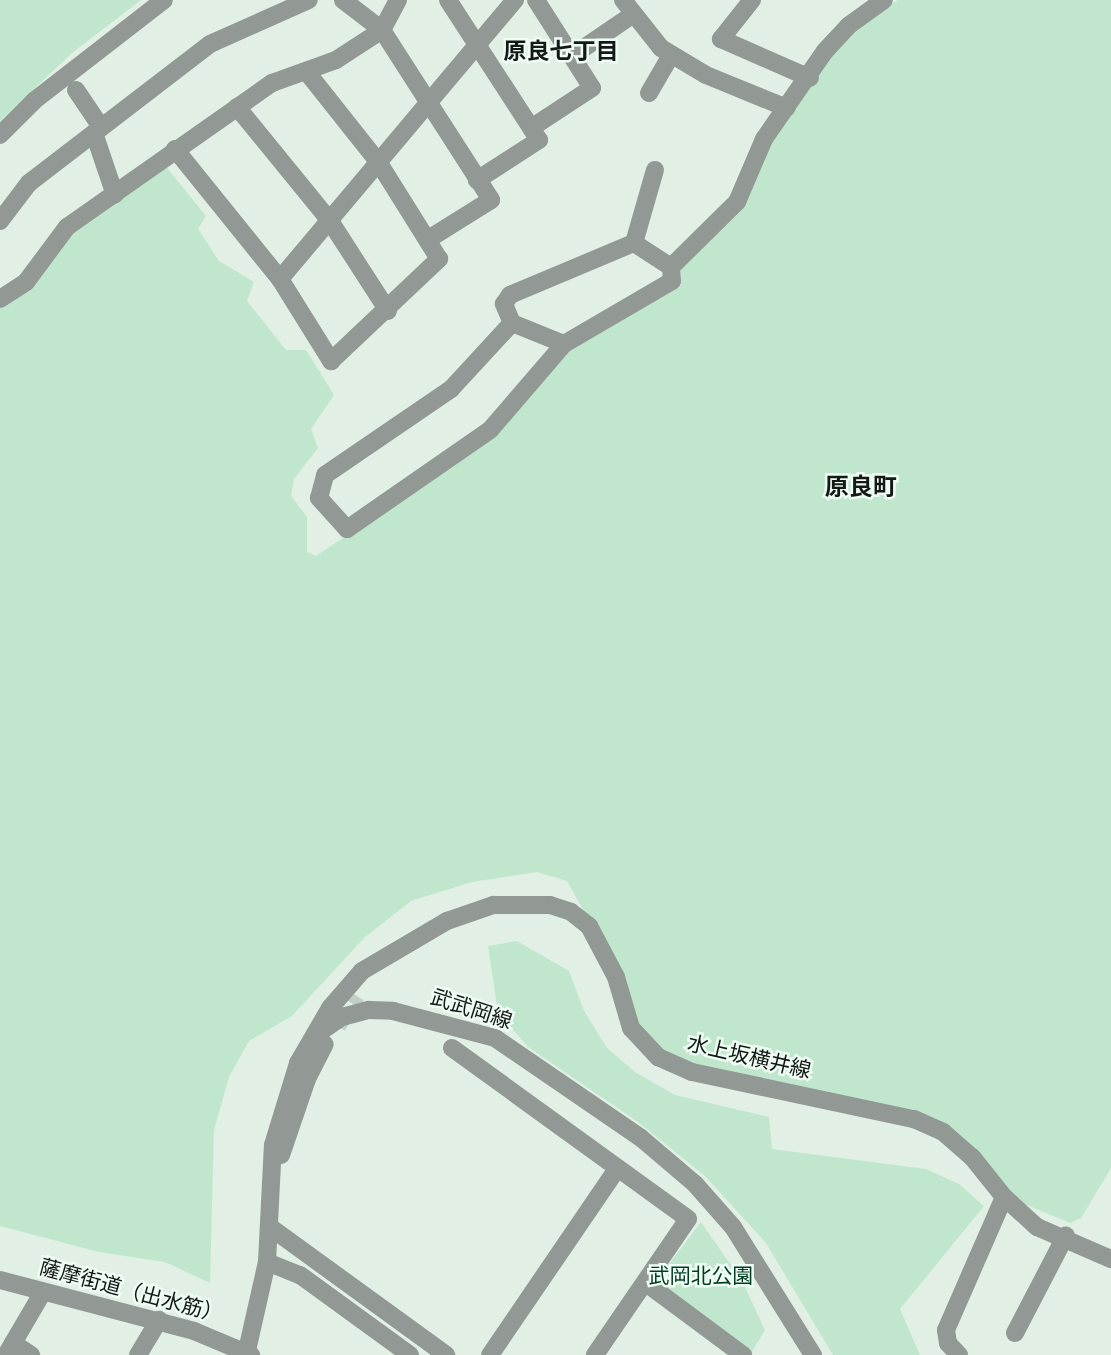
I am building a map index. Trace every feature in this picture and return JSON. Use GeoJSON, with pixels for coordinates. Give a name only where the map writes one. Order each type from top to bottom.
{"type":"FeatureCollection","features":[{"type":"Feature","properties":{"kind":"street"},"geometry":{"type":"LineString","coordinates":[[0,135],[45,92],[164,0]]}},
{"type":"Feature","properties":{"kind":"street"},"geometry":{"type":"LineString","coordinates":[[0,221],[29,183],[211,44],[309,0]]}},
{"type":"Feature","properties":{"kind":"street"},"geometry":{"type":"LineString","coordinates":[[343,0],[382,30],[491,201],[427,240]]}},
{"type":"Feature","properties":{"kind":"street"},"geometry":{"type":"LineString","coordinates":[[0,299],[26,282],[67,227],[272,83],[336,60],[382,30],[398,0]]}},
{"type":"Feature","properties":{"kind":"street"},"geometry":{"type":"LineString","coordinates":[[448,0],[539,140],[477,180]]}},
{"type":"Feature","properties":{"kind":"street"},"geometry":{"type":"LineString","coordinates":[[280,279],[515,0]]}},
{"type":"Feature","properties":{"kind":"street"},"geometry":{"type":"LineString","coordinates":[[531,128],[592,88],[536,0]]}},
{"type":"Feature","properties":{"kind":"street"},"geometry":{"type":"LineString","coordinates":[[752,0],[721,39],[810,78]]}},
{"type":"Feature","properties":{"kind":"street"},"geometry":{"type":"LineString","coordinates":[[512,323],[451,389],[325,475],[319,498],[347,529],[491,430],[564,344],[672,281],[671,267],[737,202],[764,139],[810,78],[825,51],[877,2]]}},
{"type":"Feature","properties":{"kind":"street"},"geometry":{"type":"LineString","coordinates":[[572,56],[628,5],[671,54],[706,75],[787,108]]}},
{"type":"Feature","properties":{"kind":"street"},"geometry":{"type":"LineString","coordinates":[[649,93],[671,54]]}},
{"type":"Feature","properties":{"kind":"street"},"geometry":{"type":"LineString","coordinates":[[175,149],[280,279],[331,361],[388,311],[439,259],[380,163],[306,71]]}},
{"type":"Feature","properties":{"kind":"street"},"geometry":{"type":"LineString","coordinates":[[76,90],[97,130],[116,195]]}},
{"type":"Feature","properties":{"kind":"street"},"geometry":{"type":"LineString","coordinates":[[237,107],[330,221],[388,311]]}},
{"type":"Feature","properties":{"kind":"street"},"geometry":{"type":"LineString","coordinates":[[634,243],[655,170]]}},
{"type":"Feature","properties":{"kind":"street"},"geometry":{"type":"LineString","coordinates":[[634,243],[671,267]]}},
{"type":"Feature","properties":{"kind":"street"},"geometry":{"type":"LineString","coordinates":[[564,344],[512,323],[504,303],[510,295],[634,243]]}},
{"type":"Feature","properties":{"kind":"street","name":"水上坂横井線"},"geometry":{"type":"LineString","coordinates":[[321,1040],[330,1008],[362,971],[386,955],[447,921],[493,905],[550,905],[571,912],[603,944],[631,1028],[658,1057],[692,1072],[914,1119],[943,1132],[972,1157],[1004,1197],[1037,1227],[1066,1235],[1111,1259]]}},
{"type":"Feature","properties":{"kind":"street"},"geometry":{"type":"LineString","coordinates":[[356,996],[386,955]]}},
{"type":"Feature","properties":{"kind":"street","name":"武武岡線"},"geometry":{"type":"LineString","coordinates":[[248,1354],[267,1262],[275,1174],[273,1145],[289,1084],[321,1040],[342,1017],[369,1010],[393,1011],[495,1038],[520,1051],[641,1138],[718,1208],[755,1256],[813,1355]]}},
{"type":"Feature","properties":{"kind":"street"},"geometry":{"type":"LineString","coordinates":[[452,1048],[688,1219],[595,1355]]}},
{"type":"Feature","properties":{"kind":"street"},"geometry":{"type":"LineString","coordinates":[[490,1355],[617,1169]]}},
{"type":"Feature","properties":{"kind":"street"},"geometry":{"type":"LineString","coordinates":[[959,1355],[948,1343],[946,1330],[1004,1197]]}},
{"type":"Feature","properties":{"kind":"street"},"geometry":{"type":"LineString","coordinates":[[270,1227],[446,1355]]}},
{"type":"Feature","properties":{"kind":"street"},"geometry":{"type":"LineString","coordinates":[[1015,1333],[1066,1235]]}},
{"type":"Feature","properties":{"kind":"street"},"geometry":{"type":"LineString","coordinates":[[267,1262],[300,1275],[410,1355]]}},
{"type":"Feature","properties":{"kind":"street","name":"薩摩街道（出水筋）"},"geometry":{"type":"LineString","coordinates":[[0,1280],[159,1320],[248,1354]]}},
{"type":"Feature","properties":{"kind":"street"},"geometry":{"type":"LineString","coordinates":[[646,1283],[743,1355]]}},
{"type":"Feature","properties":{"kind":"street"},"geometry":{"type":"LineString","coordinates":[[31,1355],[9,1349],[43,1292]]}},
{"type":"Feature","properties":{"kind":"street"},"geometry":{"type":"LineString","coordinates":[[138,1355],[159,1320]]}},
{"type":"Feature","properties":{"kind":"green space"},"geometry":{"type":"Polygon","coordinates":[[[0,0],[141,0],[72,53],[0,121],[0,0]]]}},
{"type":"Feature","properties":{"kind":"green space"},"geometry":{"type":"Polygon","coordinates":[[[898,0],[1111,0],[1111,1168],[1081,1218],[1070,1223],[1010,1198],[933,1123],[709,1079],[643,1046],[588,919],[567,881],[537,872],[472,882],[411,901],[364,938],[292,1016],[249,1041],[229,1077],[214,1130],[210,1283],[165,1262],[99,1252],[0,1226],[0,303],[69,231],[164,164],[206,216],[198,229],[219,261],[254,282],[247,301],[286,350],[306,350],[334,395],[311,429],[318,448],[294,479],[291,496],[307,517],[307,552],[316,556],[409,494],[568,348],[681,285],[681,268],[742,209],[776,135],[836,50],[854,28],[898,0]]]}},
{"type":"Feature","properties":{"kind":"green space"},"geometry":{"type":"Polygon","coordinates":[[[517,941],[569,971],[584,1011],[607,1048],[635,1072],[675,1095],[769,1117],[772,1149],[926,1169],[959,1184],[984,1206],[900,1309],[920,1355],[833,1355],[766,1243],[705,1176],[638,1122],[528,1047],[498,1012],[488,946],[517,941]]]}},
{"type":"Feature","properties":{"kind":"green space","name":"武岡北公園"},"geometry":{"type":"Polygon","coordinates":[[[701,1222],[742,1281],[765,1330],[750,1355],[656,1281],[701,1222]]]}},
{"type":"Feature","properties":{"kind":"tunnel"},"geometry":{"type":"LineString","coordinates":[[337,1026],[356,996]]}},
{"type":"Feature","properties":{"kind":"district","name":"原良七丁目"},"geometry":{"type":"Point","coordinates":[561,52]}},
{"type":"Feature","properties":{"kind":"district","name":"原良町"},"geometry":{"type":"Point","coordinates":[861,488]}}]}
